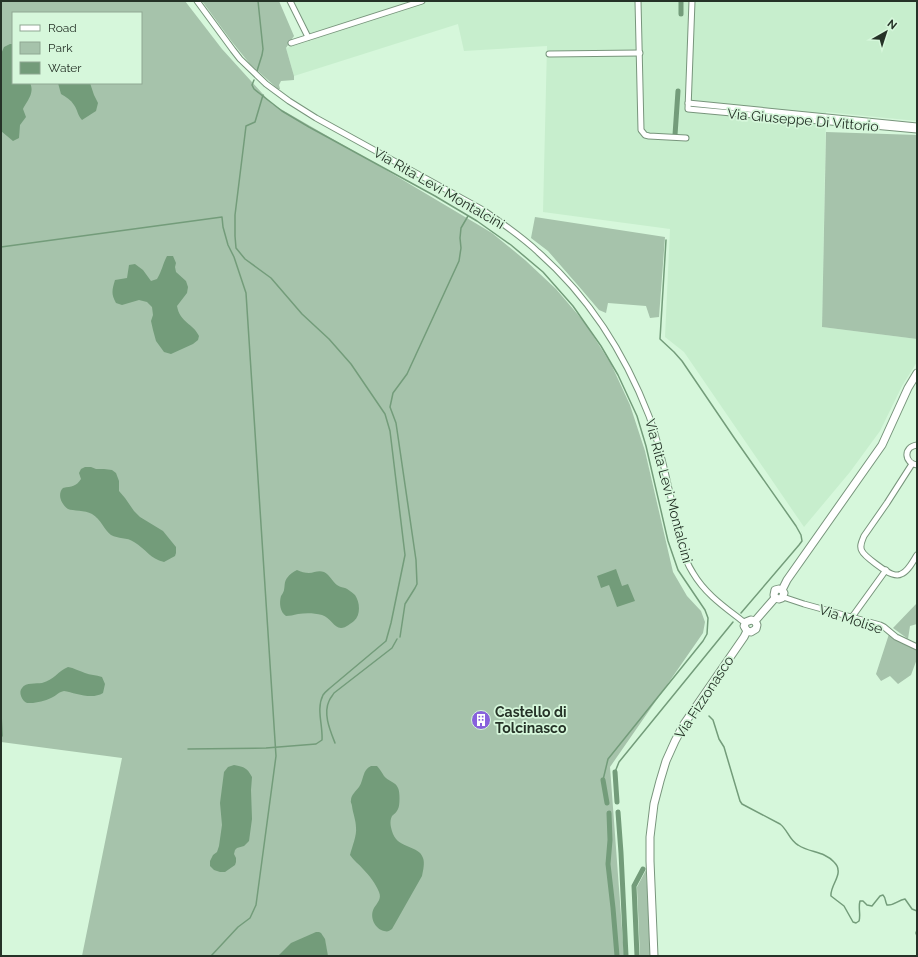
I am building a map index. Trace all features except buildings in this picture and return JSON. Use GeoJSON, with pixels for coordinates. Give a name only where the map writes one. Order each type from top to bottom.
{"type":"FeatureCollection","features":[{"type":"Feature","properties":{"kind":"main road"},"geometry":{"type":"LineString","coordinates":[[755,621],[775,598],[774,593],[776,590],[779,589],[783,593],[796,567],[882,445],[908,388],[917,373]]}},
{"type":"Feature","properties":{"kind":"main road"},"geometry":{"type":"LineString","coordinates":[[749,620],[755,621],[757,625],[756,629],[751,632],[747,631],[743,622],[749,620]]}},
{"type":"Feature","properties":{"kind":"main road","name":"Via Fizzonasco"},"geometry":{"type":"LineString","coordinates":[[654,956],[650,837],[654,804],[660,781],[666,761],[684,724],[747,631]]}},
{"type":"Feature","properties":{"kind":"street","name":"Via Rita Levi Montalcini"},"geometry":{"type":"LineString","coordinates":[[197,1],[233,50],[251,70],[272,88],[303,110],[483,210],[504,224],[540,253],[578,293],[609,334],[640,393],[662,457],[680,544],[688,565],[707,592],[743,622]]}},
{"type":"Feature","properties":{"kind":"street"},"geometry":{"type":"LineString","coordinates":[[290,1],[308,37]]}},
{"type":"Feature","properties":{"kind":"street"},"geometry":{"type":"LineString","coordinates":[[291,43],[422,1]]}},
{"type":"Feature","properties":{"kind":"street"},"geometry":{"type":"LineString","coordinates":[[638,1],[641,127],[643,133],[648,136],[686,138]]}},
{"type":"Feature","properties":{"kind":"street","name":"Via Giuseppe Di Vittorio"},"geometry":{"type":"LineString","coordinates":[[692,1],[688,106],[917,130]]}},
{"type":"Feature","properties":{"kind":"street"},"geometry":{"type":"LineString","coordinates":[[549,54],[640,53]]}},
{"type":"Feature","properties":{"kind":"street","name":"Via Giuseppe Di Vittorio"},"geometry":{"type":"LineString","coordinates":[[822,119],[917,126]]}},
{"type":"Feature","properties":{"kind":"street"},"geometry":{"type":"LineString","coordinates":[[917,445],[911,447],[907,454],[909,461],[914,464],[861,542],[861,550],[864,554],[892,574],[898,575],[905,572],[917,555]]}},
{"type":"Feature","properties":{"kind":"street"},"geometry":{"type":"LineString","coordinates":[[852,617],[886,570]]}},
{"type":"Feature","properties":{"kind":"street","name":"Via Molise"},"geometry":{"type":"LineString","coordinates":[[783,593],[804,604],[880,625],[896,637],[917,647]]}},
{"type":"Feature","properties":{"kind":"shaded area"},"geometry":{"type":"Polygon","coordinates":[[[293,1],[917,1],[917,121],[826,112],[822,327],[917,339],[917,362],[902,386],[880,431],[850,472],[804,527],[684,352],[665,337],[670,229],[543,212],[547,46],[464,51],[458,24],[294,76],[286,48],[313,40],[293,1]]]}},
{"type":"Feature","properties":{"kind":"green space"},"geometry":{"type":"Polygon","coordinates":[[[1,1],[185,1],[222,49],[272,104],[492,233],[525,260],[556,289],[585,323],[611,364],[630,405],[645,451],[673,572],[687,596],[701,611],[705,622],[703,633],[610,767],[624,956],[82,956],[122,758],[1,742],[1,1]]]}},
{"type":"Feature","properties":{"kind":"green space"},"geometry":{"type":"Polygon","coordinates":[[[202,1],[279,1],[294,36],[286,48],[294,80],[281,81],[279,85],[280,89],[278,89],[250,64],[202,1]]]}},
{"type":"Feature","properties":{"kind":"green space"},"geometry":{"type":"Polygon","coordinates":[[[826,132],[917,135],[917,339],[822,327],[826,132]]]}},
{"type":"Feature","properties":{"kind":"green space"},"geometry":{"type":"Polygon","coordinates":[[[535,217],[665,237],[659,317],[650,318],[646,306],[608,303],[606,313],[599,310],[548,251],[531,238],[535,217]]]}},
{"type":"Feature","properties":{"kind":"green space"},"geometry":{"type":"Polygon","coordinates":[[[917,603],[917,624],[910,626],[908,639],[893,628],[917,603]]]}},
{"type":"Feature","properties":{"kind":"green space"},"geometry":{"type":"Polygon","coordinates":[[[889,634],[917,650],[917,659],[911,675],[898,684],[890,676],[881,681],[876,674],[889,634]]]}},
{"type":"Feature","properties":{"kind":"green space"},"geometry":{"type":"Polygon","coordinates":[[[646,870],[651,956],[640,956],[637,887],[646,870]]]}},
{"type":"Feature","properties":{"kind":"water"},"geometry":{"type":"Polygon","coordinates":[[[12,44],[12,84],[30,84],[32,90],[23,109],[26,117],[20,125],[19,138],[13,141],[1,131],[1,54],[4,47],[12,44]]]}},
{"type":"Feature","properties":{"kind":"water"},"geometry":{"type":"Polygon","coordinates":[[[58,84],[90,84],[98,103],[96,111],[82,120],[73,103],[61,94],[58,84]]]}},
{"type":"Feature","properties":{"kind":"water"},"geometry":{"type":"Polygon","coordinates":[[[167,256],[173,256],[176,263],[176,272],[186,281],[188,287],[187,293],[177,306],[179,312],[184,320],[199,336],[198,340],[193,344],[171,354],[164,352],[156,341],[151,321],[153,315],[152,307],[147,302],[139,300],[122,305],[116,303],[112,292],[115,280],[127,278],[129,265],[135,264],[143,270],[151,281],[157,279],[167,256]]]}},
{"type":"Feature","properties":{"kind":"water"},"geometry":{"type":"Polygon","coordinates":[[[85,467],[112,470],[116,473],[119,481],[119,491],[140,517],[163,531],[176,547],[175,556],[164,562],[159,561],[131,540],[111,535],[92,514],[68,509],[62,502],[60,496],[61,490],[77,484],[81,479],[79,473],[81,469],[85,467]]]}},
{"type":"Feature","properties":{"kind":"water"},"geometry":{"type":"Polygon","coordinates":[[[616,569],[622,586],[628,584],[635,601],[617,607],[609,585],[601,588],[597,576],[616,569]]]}},
{"type":"Feature","properties":{"kind":"water"},"geometry":{"type":"Polygon","coordinates":[[[297,570],[308,573],[320,571],[324,572],[337,585],[353,593],[357,598],[359,605],[359,612],[354,621],[345,627],[339,628],[325,616],[319,614],[304,613],[286,616],[280,607],[281,596],[284,591],[286,580],[290,574],[297,570]]]}},
{"type":"Feature","properties":{"kind":"water"},"geometry":{"type":"Polygon","coordinates":[[[68,667],[87,674],[102,677],[105,684],[103,693],[89,696],[64,691],[51,698],[33,703],[27,703],[21,696],[20,692],[24,686],[46,682],[68,667]]]}},
{"type":"Feature","properties":{"kind":"water"},"geometry":{"type":"Polygon","coordinates":[[[234,765],[245,768],[252,777],[252,819],[249,841],[244,846],[235,850],[235,865],[225,872],[220,872],[214,870],[210,866],[210,861],[213,855],[217,852],[219,846],[222,825],[220,803],[224,772],[228,767],[234,765]]]}},
{"type":"Feature","properties":{"kind":"water"},"geometry":{"type":"Polygon","coordinates":[[[371,766],[377,766],[384,776],[396,784],[399,790],[399,807],[392,816],[391,820],[393,834],[396,839],[404,845],[421,854],[424,862],[422,876],[392,929],[387,931],[378,928],[372,915],[380,897],[378,889],[370,877],[350,855],[356,831],[356,822],[351,798],[361,784],[366,770],[371,766]]]}},
{"type":"Feature","properties":{"kind":"water"},"geometry":{"type":"Polygon","coordinates":[[[316,932],[321,933],[325,939],[328,956],[278,956],[291,943],[316,932]]]}},
{"type":"Feature","properties":{"kind":"waterway"},"geometry":{"type":"LineString","coordinates":[[257,71],[263,49],[258,1]]}},
{"type":"Feature","properties":{"kind":"waterway"},"geometry":{"type":"LineString","coordinates":[[681,1],[681,14]]}},
{"type":"Feature","properties":{"kind":"waterway"},"geometry":{"type":"LineString","coordinates":[[254,80],[252,85],[254,89],[282,111],[435,196],[477,221],[511,245],[543,272],[573,306],[601,346],[618,375],[637,416],[646,446],[668,541],[678,570],[705,610],[708,618],[707,634],[703,641],[608,759],[603,780]]}},
{"type":"Feature","properties":{"kind":"waterway"},"geometry":{"type":"LineString","coordinates":[[675,135],[678,91]]}},
{"type":"Feature","properties":{"kind":"waterway"},"geometry":{"type":"LineString","coordinates":[[188,749],[266,748],[316,744],[322,740],[320,706],[323,695],[386,641],[405,555],[390,431],[385,414],[351,364],[329,339],[302,314],[271,278],[245,259],[236,248],[235,215],[246,126],[255,122],[263,95]]}},
{"type":"Feature","properties":{"kind":"waterway"},"geometry":{"type":"LineString","coordinates":[[400,637],[405,604],[417,584],[416,560],[396,423],[390,407],[393,393],[407,374],[459,261],[461,248],[461,228],[468,216]]}},
{"type":"Feature","properties":{"kind":"waterway"},"geometry":{"type":"LineString","coordinates":[[1,247],[222,217],[228,245],[234,257],[246,293],[276,756],[256,905],[250,918],[238,927],[211,956]]}},
{"type":"Feature","properties":{"kind":"waterway"},"geometry":{"type":"LineString","coordinates":[[666,240],[660,339],[682,361],[801,535],[802,541],[799,545],[741,613]]}},
{"type":"Feature","properties":{"kind":"waterway"},"geometry":{"type":"LineString","coordinates":[[615,772],[619,762],[733,622]]}},
{"type":"Feature","properties":{"kind":"waterway"},"geometry":{"type":"LineString","coordinates":[[335,743],[327,717],[327,706],[330,699],[334,693],[392,648],[397,639]]}},
{"type":"Feature","properties":{"kind":"waterway"},"geometry":{"type":"LineString","coordinates":[[1,713],[2,736]]}},
{"type":"Feature","properties":{"kind":"waterway"},"geometry":{"type":"LineString","coordinates":[[709,716],[713,720],[719,739],[724,747],[742,804],[780,824],[798,845],[830,858],[837,865],[838,873],[831,896],[844,906],[853,922],[856,923],[859,921],[860,901],[872,906],[880,896],[883,895],[887,905],[892,905],[905,899],[912,909],[917,911]]}},
{"type":"Feature","properties":{"kind":"waterway"},"geometry":{"type":"LineString","coordinates":[[615,772],[617,802]]}},
{"type":"Feature","properties":{"kind":"waterway"},"geometry":{"type":"LineString","coordinates":[[603,780],[607,803]]}},
{"type":"Feature","properties":{"kind":"waterway"},"geometry":{"type":"LineString","coordinates":[[618,812],[626,956]]}},
{"type":"Feature","properties":{"kind":"waterway"},"geometry":{"type":"LineString","coordinates":[[609,813],[610,840],[608,864],[617,956]]}},
{"type":"Feature","properties":{"kind":"waterway"},"geometry":{"type":"LineString","coordinates":[[637,956],[634,886],[643,869]]}},
{"type":"Feature","properties":{"kind":"waterway"},"geometry":{"type":"LineString","coordinates":[[917,930],[917,936]]}},
{"type":"Feature","properties":{"kind":"place","name":"Castello di Tolcinasco"},"geometry":{"type":"Point","coordinates":[481,720]}}]}
